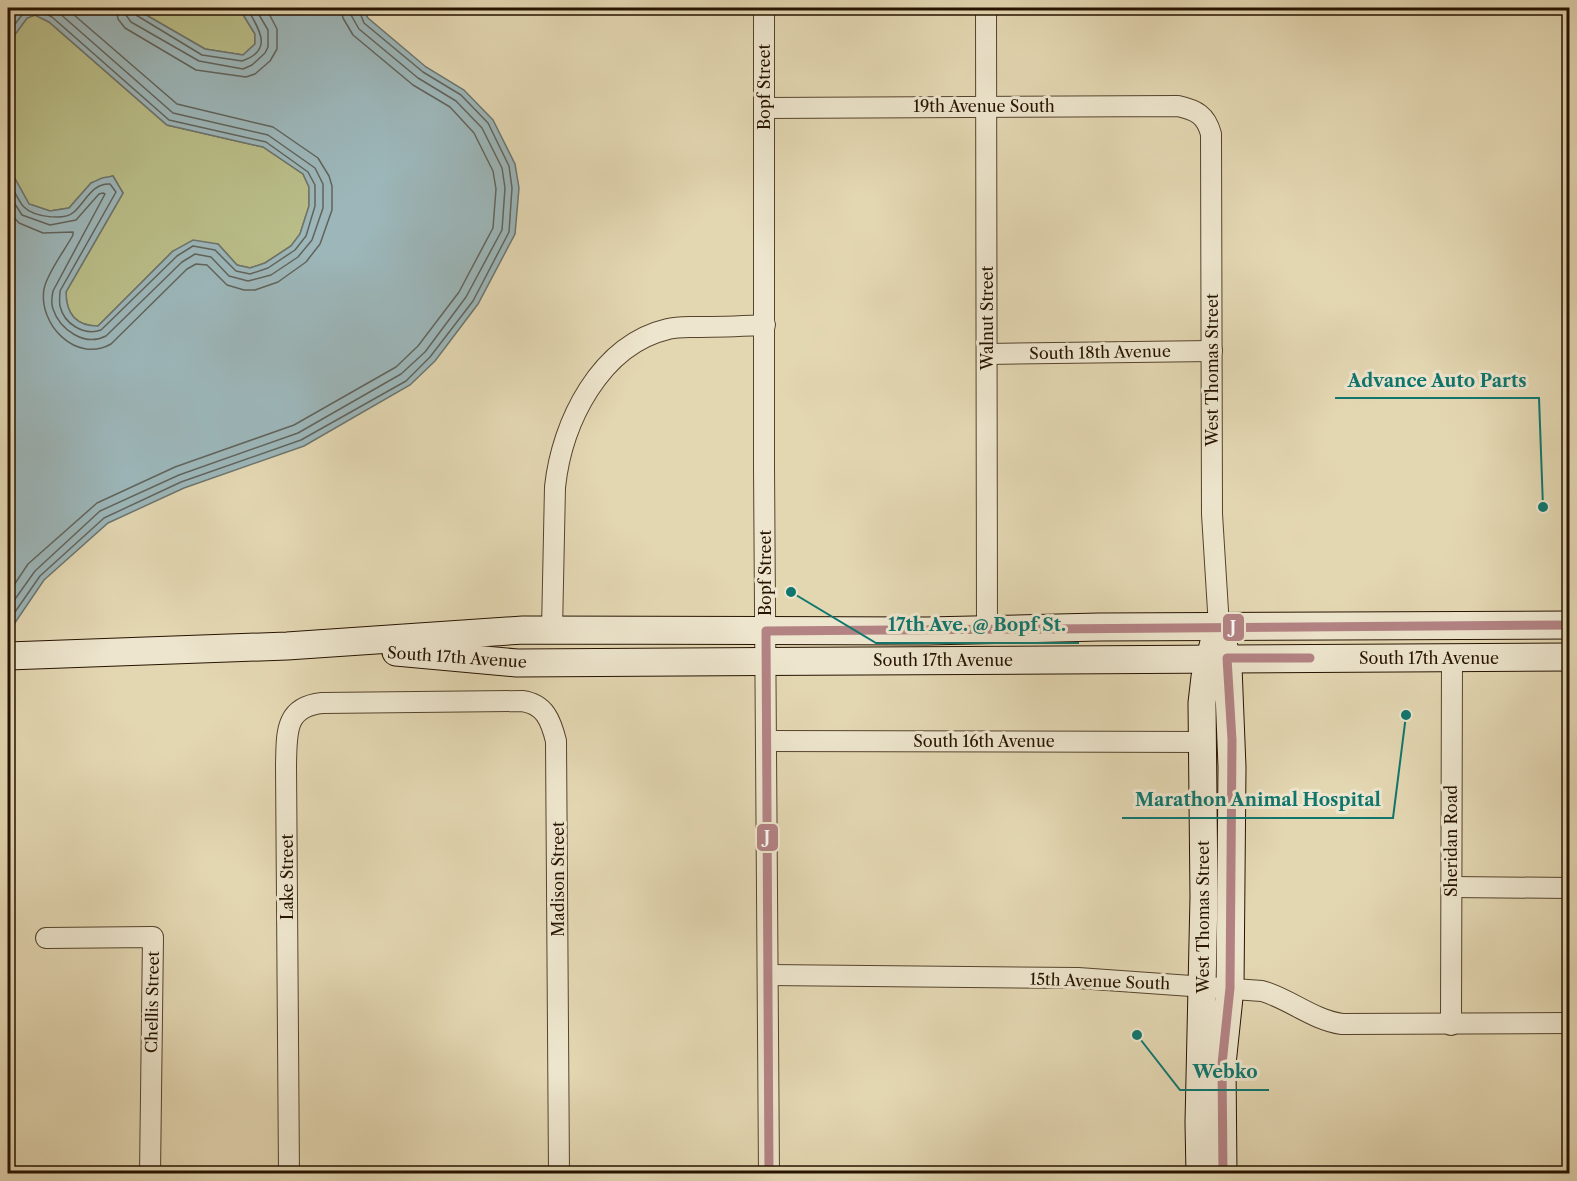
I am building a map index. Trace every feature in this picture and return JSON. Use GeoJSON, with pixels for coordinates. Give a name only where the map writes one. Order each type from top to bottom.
{"type":"FeatureCollection","features":[{"type":"Feature","properties":{"kind":"main road","name":"South 17th Avenue"},"geometry":{"type":"LineString","coordinates":[[8,656],[317,645],[523,630],[766,631],[1569,625]]}},
{"type":"Feature","properties":{"kind":"main road","name":"West Thomas Street"},"geometry":{"type":"LineString","coordinates":[[1200,1173],[1199,1114],[1216,987],[1232,740],[1218,658],[1219,627]]}},
{"type":"Feature","properties":{"kind":"main road","name":"South 17th Avenue"},"geometry":{"type":"LineString","coordinates":[[317,645],[501,663],[1569,657]]}},
{"type":"Feature","properties":{"kind":"main road","name":"West Thomas Street"},"geometry":{"type":"LineString","coordinates":[[1218,658],[1202,703],[1216,987],[1222,1056],[1223,1173]]}},
{"type":"Feature","properties":{"kind":"street","name":"Bopf Street"},"geometry":{"type":"LineString","coordinates":[[764,8],[769,1173]]}},
{"type":"Feature","properties":{"kind":"street","name":"Walnut Street"},"geometry":{"type":"LineString","coordinates":[[986,8],[987,629]]}},
{"type":"Feature","properties":{"kind":"street","name":"19th Avenue South"},"geometry":{"type":"LineString","coordinates":[[764,108],[1178,106],[1193,109],[1202,115]]}},
{"type":"Feature","properties":{"kind":"street","name":"West Thomas Street"},"geometry":{"type":"LineString","coordinates":[[1202,115],[1208,123],[1211,134],[1212,526],[1219,627]]}},
{"type":"Feature","properties":{"kind":"street"},"geometry":{"type":"LineString","coordinates":[[552,630],[557,463],[578,408],[603,370],[629,345],[647,335],[671,328],[765,325]]}},
{"type":"Feature","properties":{"kind":"street","name":"South 18th Avenue"},"geometry":{"type":"LineString","coordinates":[[987,354],[1212,351]]}},
{"type":"Feature","properties":{"kind":"street","name":"Sheridan Road"},"geometry":{"type":"LineString","coordinates":[[1451,1024],[1452,658]]}},
{"type":"Feature","properties":{"kind":"street","name":"Madison Street"},"geometry":{"type":"LineString","coordinates":[[424,703],[532,702],[543,709],[554,730],[558,760],[559,1173]]}},
{"type":"Feature","properties":{"kind":"street","name":"Lake Street"},"geometry":{"type":"LineString","coordinates":[[289,1173],[286,764],[288,728],[296,713],[310,705],[424,703]]}},
{"type":"Feature","properties":{"kind":"street","name":"South 16th Avenue"},"geometry":{"type":"LineString","coordinates":[[766,741],[1203,742]]}},
{"type":"Feature","properties":{"kind":"street"},"geometry":{"type":"LineString","coordinates":[[1452,887],[1569,888]]}},
{"type":"Feature","properties":{"kind":"street","name":"Chellis Street"},"geometry":{"type":"LineString","coordinates":[[46,938],[153,937],[150,1173]]}},
{"type":"Feature","properties":{"kind":"street","name":"15th Avenue South"},"geometry":{"type":"LineString","coordinates":[[768,975],[1078,978],[1252,989],[1273,994],[1316,1017],[1336,1023],[1569,1023]]}},
{"type":"Feature","properties":{"kind":"green space"},"geometry":{"type":"Polygon","coordinates":[[[134,8],[239,8],[255,34],[255,44],[243,55],[205,49],[134,8]]]}},
{"type":"Feature","properties":{"kind":"green space"},"geometry":{"type":"Polygon","coordinates":[[[35,15],[49,22],[167,125],[263,147],[303,174],[309,187],[309,206],[300,234],[291,246],[265,263],[250,268],[237,265],[218,244],[173,251],[98,326],[78,321],[70,312],[66,292],[123,193],[113,176],[91,183],[69,208],[50,211],[29,204],[8,166],[8,44],[27,18],[35,15]]]}},
{"type":"Feature","properties":{"kind":"water"},"geometry":{"type":"Polygon","coordinates":[[[8,8],[134,8],[205,49],[243,55],[255,44],[255,34],[239,8],[362,8],[368,18],[426,67],[464,90],[493,120],[515,164],[519,188],[515,234],[478,304],[435,361],[410,385],[304,446],[184,488],[108,523],[44,580],[8,633],[8,166],[29,204],[50,211],[69,208],[91,183],[102,178],[113,176],[123,193],[66,292],[68,307],[74,317],[84,324],[98,326],[173,251],[193,240],[218,244],[237,265],[250,268],[265,263],[291,246],[300,234],[309,206],[309,187],[303,174],[263,147],[167,125],[49,22],[35,15],[27,18],[8,44],[8,8]]]}},
{"type":"Feature","properties":{"kind":"transit line","name":"J"},"geometry":{"type":"LineString","coordinates":[[769,1174],[766,631],[1570,625]]}},
{"type":"Feature","properties":{"kind":"transit line","name":"J"},"geometry":{"type":"LineString","coordinates":[[1223,1174],[1222,1064],[1230,988],[1232,740],[1227,658],[1310,658]]}},
{"type":"Feature","properties":{"kind":"place","name":"Advance Auto Parts"},"geometry":{"type":"Point","coordinates":[1543,507]}},
{"type":"Feature","properties":{"kind":"place","name":"17th Ave. @ Bopf St."},"geometry":{"type":"Point","coordinates":[791,592]}},
{"type":"Feature","properties":{"kind":"place","name":"Marathon Animal Hospital"},"geometry":{"type":"Point","coordinates":[1406,715]}},
{"type":"Feature","properties":{"kind":"place","name":"Webko"},"geometry":{"type":"Point","coordinates":[1137,1035]}}]}
